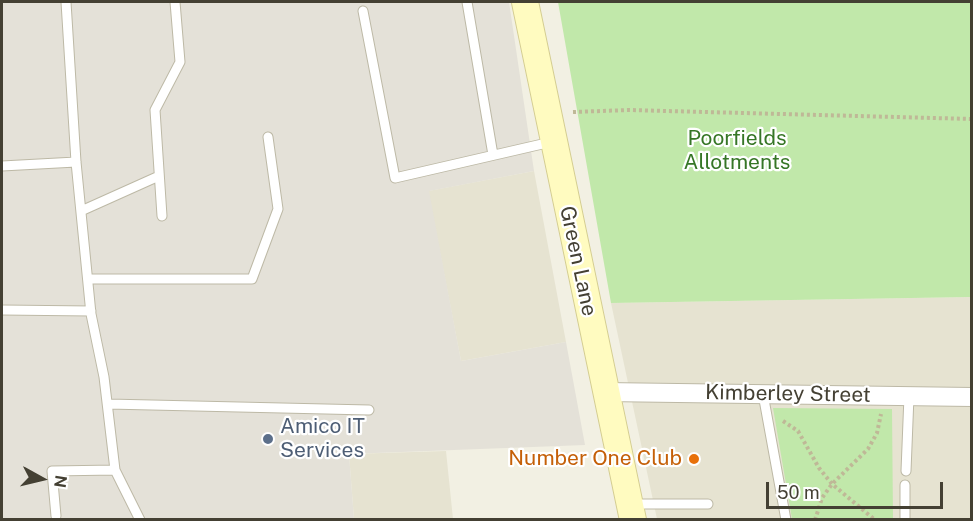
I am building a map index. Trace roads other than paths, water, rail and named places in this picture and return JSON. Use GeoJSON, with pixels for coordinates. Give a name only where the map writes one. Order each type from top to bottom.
{"type":"FeatureCollection","features":[{"type":"Feature","properties":{"kind":"street","name":"Green Lane"},"geometry":{"type":"LineString","coordinates":[[525,2],[604,392],[631,512]]}},
{"type":"Feature","properties":{"kind":"street","name":"Kimberley Street"},"geometry":{"type":"LineString","coordinates":[[604,392],[972,397]]}},
{"type":"Feature","properties":{"kind":"lane"},"geometry":{"type":"LineString","coordinates":[[66,2],[76,162],[91,311],[108,404],[115,470],[140,519]]}},
{"type":"Feature","properties":{"kind":"lane"},"geometry":{"type":"LineString","coordinates":[[162,216],[155,110],[180,62],[175,2]]}},
{"type":"Feature","properties":{"kind":"lane"},"geometry":{"type":"LineString","coordinates":[[467,2],[493,155]]}},
{"type":"Feature","properties":{"kind":"lane"},"geometry":{"type":"LineString","coordinates":[[363,11],[395,178],[554,142]]}},
{"type":"Feature","properties":{"kind":"lane"},"geometry":{"type":"LineString","coordinates":[[88,279],[252,279],[278,209],[268,137]]}},
{"type":"Feature","properties":{"kind":"lane"},"geometry":{"type":"LineString","coordinates":[[2,166],[76,162]]}},
{"type":"Feature","properties":{"kind":"lane"},"geometry":{"type":"LineString","coordinates":[[81,211],[159,176]]}},
{"type":"Feature","properties":{"kind":"lane"},"geometry":{"type":"LineString","coordinates":[[2,310],[91,311]]}},
{"type":"Feature","properties":{"kind":"lane"},"geometry":{"type":"LineString","coordinates":[[763,394],[786,519]]}},
{"type":"Feature","properties":{"kind":"lane"},"geometry":{"type":"LineString","coordinates":[[906,471],[909,396]]}},
{"type":"Feature","properties":{"kind":"lane"},"geometry":{"type":"LineString","coordinates":[[108,404],[369,410]]}},
{"type":"Feature","properties":{"kind":"lane"},"geometry":{"type":"LineString","coordinates":[[56,516],[52,471],[115,470]]}},
{"type":"Feature","properties":{"kind":"lane"},"geometry":{"type":"LineString","coordinates":[[905,485],[905,519]]}},
{"type":"Feature","properties":{"kind":"lane"},"geometry":{"type":"LineString","coordinates":[[631,512],[708,504]]}},
{"type":"Feature","properties":{"kind":"place","name":"Amico IT Services"},"geometry":{"type":"Point","coordinates":[268,439]}},
{"type":"Feature","properties":{"kind":"place","name":"Number One Club"},"geometry":{"type":"Point","coordinates":[694,459]}},
{"type":"Feature","properties":{"kind":"park label","name":"Poorfields Allotments"},"geometry":{"type":"Point","coordinates":[737,151]}}]}
